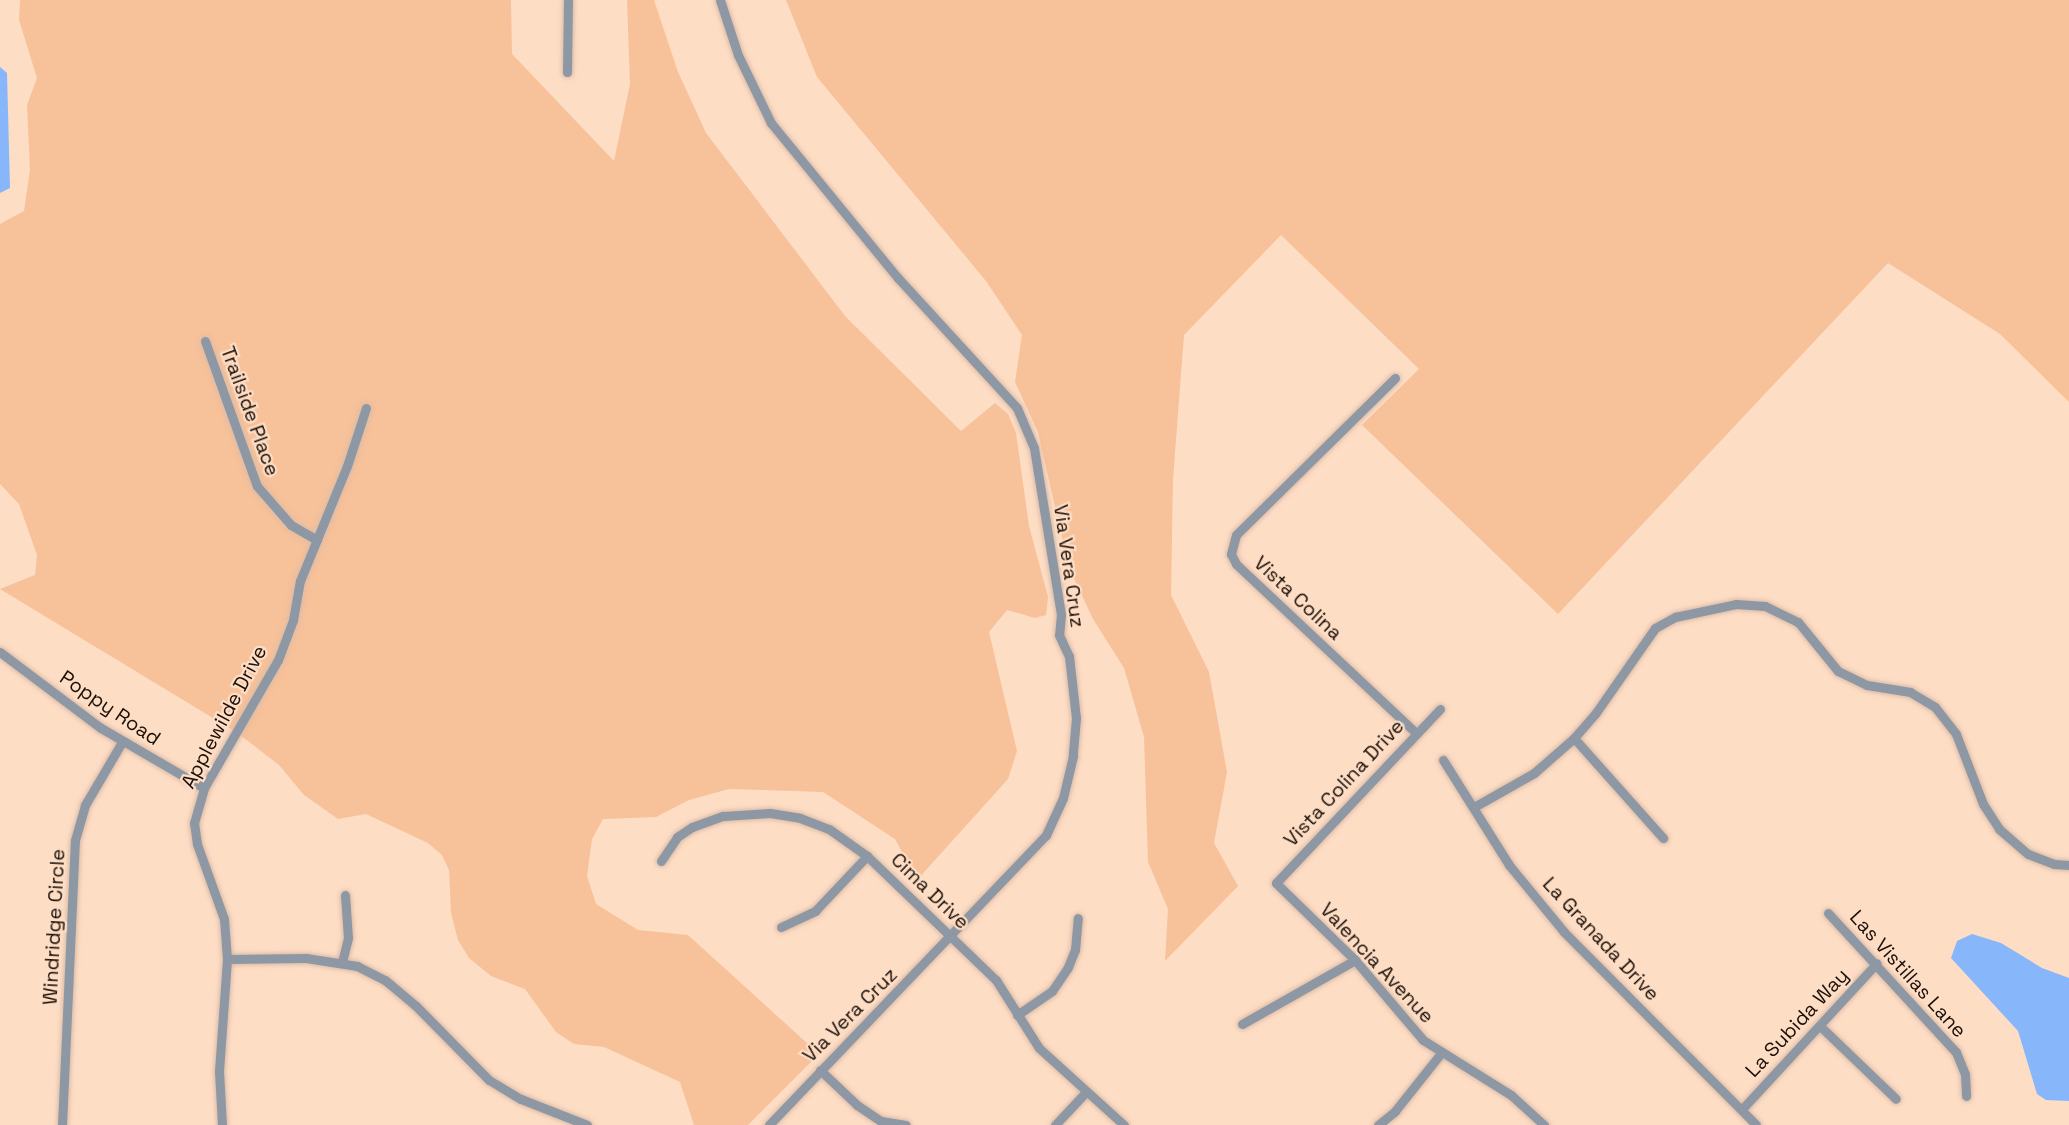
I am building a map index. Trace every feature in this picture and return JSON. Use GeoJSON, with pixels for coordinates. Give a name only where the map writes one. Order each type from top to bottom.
{"type":"FeatureCollection","features":[{"type":"Feature","properties":{"kind":"street"},"geometry":{"type":"LineString","coordinates":[[567,72],[568,0]]}},
{"type":"Feature","properties":{"kind":"street","name":"Via Vera Cruz"},"geometry":{"type":"LineString","coordinates":[[720,0],[738,55],[771,123],[898,278],[1017,408],[1034,448],[1061,614],[1059,635],[1069,656],[1076,718],[1073,756],[1063,798],[1046,835],[952,937],[820,1070],[769,1125]]}},
{"type":"Feature","properties":{"kind":"street","name":"Trailside Place"},"geometry":{"type":"LineString","coordinates":[[205,341],[257,486],[291,525],[317,540]]}},
{"type":"Feature","properties":{"kind":"street","name":"Vista Colina"},"geometry":{"type":"LineString","coordinates":[[1395,378],[1236,535],[1231,554],[1236,564],[1416,733]]}},
{"type":"Feature","properties":{"kind":"street","name":"Applewilde Drive"},"geometry":{"type":"LineString","coordinates":[[222,1125],[219,1071],[227,959],[224,919],[197,844],[194,823],[204,788],[278,660],[293,620],[300,581],[366,408]]}},
{"type":"Feature","properties":{"kind":"street"},"geometry":{"type":"LineString","coordinates":[[1474,807],[1534,773],[1574,738],[1595,714],[1655,628],[1675,617],[1736,604],[1765,606],[1798,622],[1838,671],[1867,685],[1910,692],[1935,707],[1956,734],[1983,804],[1998,830],[2028,854],[2054,864],[2069,865]]}},
{"type":"Feature","properties":{"kind":"street","name":"Poppy Road"},"geometry":{"type":"LineString","coordinates":[[0,652],[122,741],[204,788]]}},
{"type":"Feature","properties":{"kind":"street","name":"Vista Colina Drive"},"geometry":{"type":"LineString","coordinates":[[1276,883],[1440,709]]}},
{"type":"Feature","properties":{"kind":"street"},"geometry":{"type":"LineString","coordinates":[[1574,738],[1663,837]]}},
{"type":"Feature","properties":{"kind":"street","name":"Windridge Circle"},"geometry":{"type":"LineString","coordinates":[[62,1125],[75,840],[85,805],[122,741]]}},
{"type":"Feature","properties":{"kind":"street","name":"La Granada Drive"},"geometry":{"type":"LineString","coordinates":[[1443,760],[1509,865],[1564,932],[1743,1108],[1756,1125]]}},
{"type":"Feature","properties":{"kind":"street","name":"Cima Drive"},"geometry":{"type":"LineString","coordinates":[[661,861],[677,837],[692,827],[723,816],[753,812],[809,821],[842,837],[867,856],[996,980],[1039,1048],[1124,1125]]}},
{"type":"Feature","properties":{"kind":"street"},"geometry":{"type":"LineString","coordinates":[[781,927],[814,910],[867,856]]}},
{"type":"Feature","properties":{"kind":"street","name":"Valencia Avenue"},"geometry":{"type":"LineString","coordinates":[[1276,883],[1355,960],[1402,1020],[1442,1052],[1511,1095],[1544,1125]]}},
{"type":"Feature","properties":{"kind":"street"},"geometry":{"type":"LineString","coordinates":[[342,962],[348,938],[345,895]]}},
{"type":"Feature","properties":{"kind":"street","name":"Las Vistillas Lane"},"geometry":{"type":"LineString","coordinates":[[1828,913],[1877,963],[1956,1052],[1965,1074],[1966,1096]]}},
{"type":"Feature","properties":{"kind":"street"},"geometry":{"type":"LineString","coordinates":[[1017,1015],[1052,991],[1068,967],[1075,950],[1078,918]]}},
{"type":"Feature","properties":{"kind":"street"},"geometry":{"type":"LineString","coordinates":[[227,959],[342,962],[385,980],[416,1006],[489,1080],[521,1100],[587,1125]]}},
{"type":"Feature","properties":{"kind":"street"},"geometry":{"type":"LineString","coordinates":[[1242,1024],[1355,960]]}},
{"type":"Feature","properties":{"kind":"street","name":"La Subida Way"},"geometry":{"type":"LineString","coordinates":[[1743,1108],[1877,963]]}},
{"type":"Feature","properties":{"kind":"street"},"geometry":{"type":"LineString","coordinates":[[1820,1026],[1896,1099]]}},
{"type":"Feature","properties":{"kind":"street"},"geometry":{"type":"LineString","coordinates":[[1378,1125],[1395,1111],[1442,1052]]}},
{"type":"Feature","properties":{"kind":"street"},"geometry":{"type":"LineString","coordinates":[[820,1070],[873,1115],[906,1125]]}},
{"type":"Feature","properties":{"kind":"street"},"geometry":{"type":"LineString","coordinates":[[1055,1125],[1086,1092]]}},
{"type":"Feature","properties":{"kind":"shaded area"},"geometry":{"type":"Polygon","coordinates":[[[20,0],[511,0],[512,54],[614,161],[630,84],[627,0],[654,0],[678,72],[706,133],[845,316],[961,431],[995,403],[1008,414],[1016,433],[1029,526],[1048,597],[1046,615],[1035,618],[1007,610],[989,632],[1017,751],[1008,779],[917,880],[895,839],[823,792],[729,789],[689,800],[656,817],[603,819],[592,839],[587,876],[596,904],[638,930],[688,935],[819,1054],[748,1125],[694,1125],[680,1082],[604,1047],[574,1044],[556,1032],[525,989],[491,976],[469,958],[458,940],[451,913],[449,870],[442,855],[428,843],[366,814],[338,819],[304,795],[279,765],[236,732],[0,589],[35,575],[37,555],[19,504],[0,484],[0,224],[24,211],[30,170],[27,105],[37,78],[19,20],[20,0]]]}},
{"type":"Feature","properties":{"kind":"shaded area"},"geometry":{"type":"Polygon","coordinates":[[[786,0],[2069,0],[2069,402],[2000,334],[1888,263],[1558,614],[1362,425],[1419,369],[1281,235],[1184,335],[1173,479],[1171,595],[1209,672],[1227,772],[1214,843],[1238,886],[1165,961],[1168,909],[1148,862],[1144,737],[1124,668],[1093,619],[1069,568],[1038,432],[1015,382],[1022,335],[986,281],[817,77],[786,0]]]}},
{"type":"Feature","properties":{"kind":"water"},"geometry":{"type":"Polygon","coordinates":[[[0,67],[7,73],[10,188],[0,193],[0,67]]]}},
{"type":"Feature","properties":{"kind":"water"},"geometry":{"type":"Polygon","coordinates":[[[1972,934],[2001,943],[2042,968],[2069,978],[2069,1101],[2046,1100],[2037,1094],[2018,1031],[1951,958],[1957,941],[1972,934]]]}}]}
